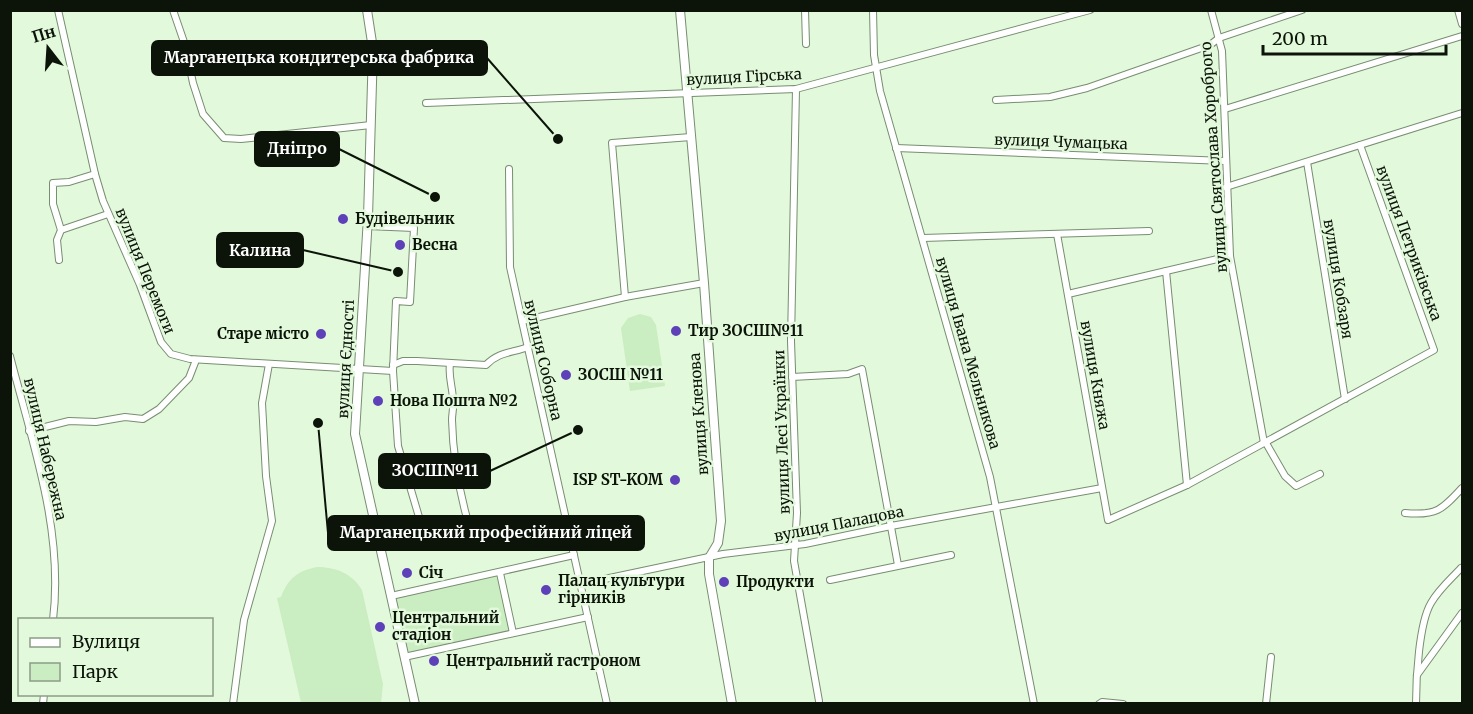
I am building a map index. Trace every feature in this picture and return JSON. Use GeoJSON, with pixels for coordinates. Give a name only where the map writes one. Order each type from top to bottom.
{"type":"FeatureCollection","features":[{"type":"Feature","properties":{"kind":"street","name":"вулиця Перемоги"},"geometry":{"type":"LineString","coordinates":[[58,10],[95,174],[108,214],[140,285],[161,342],[171,354],[196,360],[359,369],[393,368],[403,361],[486,365],[492,358],[501,354],[528,348]]}},
{"type":"Feature","properties":{"kind":"street"},"geometry":{"type":"LineString","coordinates":[[173,10],[185,45],[202,114],[225,138],[241,139],[371,125]]}},
{"type":"Feature","properties":{"kind":"street","name":"вулиця Єдності"},"geometry":{"type":"LineString","coordinates":[[367,10],[373,49],[371,125],[355,434],[415,704]]}},
{"type":"Feature","properties":{"kind":"street","name":"вулиця Кленова"},"geometry":{"type":"LineString","coordinates":[[680,10],[704,283],[721,521],[718,543],[709,558],[709,574],[732,704]]}},
{"type":"Feature","properties":{"kind":"street"},"geometry":{"type":"LineString","coordinates":[[805,10],[806,44]]}},
{"type":"Feature","properties":{"kind":"street","name":"вулиця Івана Мельникова"},"geometry":{"type":"LineString","coordinates":[[873,10],[876,69],[880,91],[990,477],[1034,704]]}},
{"type":"Feature","properties":{"kind":"street","name":"вулиця Гірська"},"geometry":{"type":"LineString","coordinates":[[426,103],[796,89],[1090,10]]}},
{"type":"Feature","properties":{"kind":"street","name":"вулиця Святослава Хороброго"},"geometry":{"type":"LineString","coordinates":[[1211,10],[1219,38],[1230,256],[1265,443]]}},
{"type":"Feature","properties":{"kind":"street"},"geometry":{"type":"LineString","coordinates":[[996,100],[1050,97],[1087,88],[1210,45],[1219,38],[1302,10]]}},
{"type":"Feature","properties":{"kind":"street"},"geometry":{"type":"LineString","coordinates":[[1458,10],[1462,24]]}},
{"type":"Feature","properties":{"kind":"street"},"geometry":{"type":"LineString","coordinates":[[1224,109],[1462,36]]}},
{"type":"Feature","properties":{"kind":"street","name":"вулиця Лесі Українки"},"geometry":{"type":"LineString","coordinates":[[796,89],[791,330],[797,513],[794,561],[819,701]]}},
{"type":"Feature","properties":{"kind":"street"},"geometry":{"type":"LineString","coordinates":[[1226,187],[1462,113]]}},
{"type":"Feature","properties":{"kind":"street"},"geometry":{"type":"LineString","coordinates":[[625,297],[612,143],[691,137]]}},
{"type":"Feature","properties":{"kind":"street","name":"вулиця Петриківська"},"geometry":{"type":"LineString","coordinates":[[1345,399],[1434,350],[1360,145]]}},
{"type":"Feature","properties":{"kind":"street","name":"вулиця Чумацька"},"geometry":{"type":"LineString","coordinates":[[896,148],[1226,161]]}},
{"type":"Feature","properties":{"kind":"street","name":"вулиця Кобзаря"},"geometry":{"type":"LineString","coordinates":[[1307,162],[1345,399]]}},
{"type":"Feature","properties":{"kind":"street","name":"вулиця Соборна"},"geometry":{"type":"LineString","coordinates":[[509,169],[510,267],[607,704]]}},
{"type":"Feature","properties":{"kind":"street"},"geometry":{"type":"LineString","coordinates":[[59,260],[57,240],[61,230],[53,204],[53,183],[69,182],[95,174]]}},
{"type":"Feature","properties":{"kind":"street"},"geometry":{"type":"LineString","coordinates":[[61,230],[108,214]]}},
{"type":"Feature","properties":{"kind":"street"},"geometry":{"type":"LineString","coordinates":[[367,226],[414,228],[410,302],[396,301],[393,368],[398,446],[427,544],[442,540],[445,547],[472,539],[456,459],[450,364]]}},
{"type":"Feature","properties":{"kind":"street"},"geometry":{"type":"LineString","coordinates":[[923,238],[1149,231]]}},
{"type":"Feature","properties":{"kind":"street","name":"вулиця Княжа"},"geometry":{"type":"LineString","coordinates":[[1057,234],[1108,520],[1187,485]]}},
{"type":"Feature","properties":{"kind":"street"},"geometry":{"type":"LineString","coordinates":[[1068,294],[1230,256]]}},
{"type":"Feature","properties":{"kind":"street"},"geometry":{"type":"LineString","coordinates":[[1166,271],[1187,485],[1345,399]]}},
{"type":"Feature","properties":{"kind":"street"},"geometry":{"type":"LineString","coordinates":[[522,321],[625,297],[704,283]]}},
{"type":"Feature","properties":{"kind":"street","name":"вулиця Набережна"},"geometry":{"type":"LineString","coordinates":[[10,356],[52,527],[56,596],[53,618]]}},
{"type":"Feature","properties":{"kind":"street"},"geometry":{"type":"LineString","coordinates":[[29,431],[69,421],[96,422],[125,417],[142,418],[159,409],[189,378],[196,360]]}},
{"type":"Feature","properties":{"kind":"street"},"geometry":{"type":"LineString","coordinates":[[233,704],[244,620],[272,521],[266,476],[262,403],[270,364]]}},
{"type":"Feature","properties":{"kind":"street"},"geometry":{"type":"LineString","coordinates":[[792,377],[848,374],[862,369],[898,565]]}},
{"type":"Feature","properties":{"kind":"street"},"geometry":{"type":"LineString","coordinates":[[1265,443],[1285,476],[1296,486],[1320,474]]}},
{"type":"Feature","properties":{"kind":"street","name":"вулиця Палацова"},"geometry":{"type":"LineString","coordinates":[[581,584],[723,554],[794,546],[1102,488]]}},
{"type":"Feature","properties":{"kind":"street"},"geometry":{"type":"LineString","coordinates":[[1405,513],[1424,515],[1437,511],[1462,488]]}},
{"type":"Feature","properties":{"kind":"street"},"geometry":{"type":"LineString","coordinates":[[391,596],[574,555]]}},
{"type":"Feature","properties":{"kind":"street"},"geometry":{"type":"LineString","coordinates":[[830,580],[951,555]]}},
{"type":"Feature","properties":{"kind":"street"},"geometry":{"type":"LineString","coordinates":[[1416,704],[1416,675],[1426,612],[1441,588],[1461,568]]}},
{"type":"Feature","properties":{"kind":"street"},"geometry":{"type":"LineString","coordinates":[[500,573],[513,633]]}},
{"type":"Feature","properties":{"kind":"street"},"geometry":{"type":"LineString","coordinates":[[1416,675],[1462,613]]}},
{"type":"Feature","properties":{"kind":"street"},"geometry":{"type":"LineString","coordinates":[[404,657],[588,618]]}},
{"type":"Feature","properties":{"kind":"street"},"geometry":{"type":"LineString","coordinates":[[1266,704],[1271,657]]}},
{"type":"Feature","properties":{"kind":"street"},"geometry":{"type":"LineString","coordinates":[[1099,704],[1102,702],[1123,704]]}},
{"type":"Feature","properties":{"kind":"green space"},"geometry":{"type":"Polygon","coordinates":[[[640,314],[651,317],[656,325],[665,386],[630,391],[621,328],[628,318],[640,314]]]}},
{"type":"Feature","properties":{"kind":"green space"},"geometry":{"type":"Polygon","coordinates":[[[317,567],[330,568],[348,575],[362,590],[383,684],[381,703],[301,703],[277,598],[281,597],[294,577],[317,567]]]}},
{"type":"Feature","properties":{"kind":"green space"},"geometry":{"type":"Polygon","coordinates":[[[498,575],[509,630],[406,653],[395,598],[498,575]]]}},
{"type":"Feature","properties":{"kind":"place","name":"Марганецька кондитерська фабрика"},"geometry":{"type":"Point","coordinates":[558,139]}},
{"type":"Feature","properties":{"kind":"place","name":"Дніпро"},"geometry":{"type":"Point","coordinates":[435,197]}},
{"type":"Feature","properties":{"kind":"place","name":"Будівельник"},"geometry":{"type":"Point","coordinates":[343,219]}},
{"type":"Feature","properties":{"kind":"place","name":"Весна"},"geometry":{"type":"Point","coordinates":[400,245]}},
{"type":"Feature","properties":{"kind":"place","name":"Калина"},"geometry":{"type":"Point","coordinates":[398,272]}},
{"type":"Feature","properties":{"kind":"place","name":"Тир ЗОСШ№11"},"geometry":{"type":"Point","coordinates":[676,331]}},
{"type":"Feature","properties":{"kind":"place","name":"Старе місто"},"geometry":{"type":"Point","coordinates":[321,334]}},
{"type":"Feature","properties":{"kind":"place","name":"ЗОСШ №11"},"geometry":{"type":"Point","coordinates":[566,375]}},
{"type":"Feature","properties":{"kind":"place","name":"Нова Пошта №2"},"geometry":{"type":"Point","coordinates":[378,401]}},
{"type":"Feature","properties":{"kind":"place","name":"Марганецький професійний ліцей"},"geometry":{"type":"Point","coordinates":[318,423]}},
{"type":"Feature","properties":{"kind":"place","name":"ЗОСШ№11"},"geometry":{"type":"Point","coordinates":[578,430]}},
{"type":"Feature","properties":{"kind":"place","name":"ISP ST-KOM"},"geometry":{"type":"Point","coordinates":[675,480]}},
{"type":"Feature","properties":{"kind":"place","name":"Січ"},"geometry":{"type":"Point","coordinates":[407,573]}},
{"type":"Feature","properties":{"kind":"place","name":"Продукти"},"geometry":{"type":"Point","coordinates":[724,582]}},
{"type":"Feature","properties":{"kind":"place","name":"Палац культури гірників"},"geometry":{"type":"Point","coordinates":[546,590]}},
{"type":"Feature","properties":{"kind":"place","name":"Центральний стадіон"},"geometry":{"type":"Point","coordinates":[380,627]}},
{"type":"Feature","properties":{"kind":"place","name":"Центральний гастроном"},"geometry":{"type":"Point","coordinates":[434,661]}}]}
